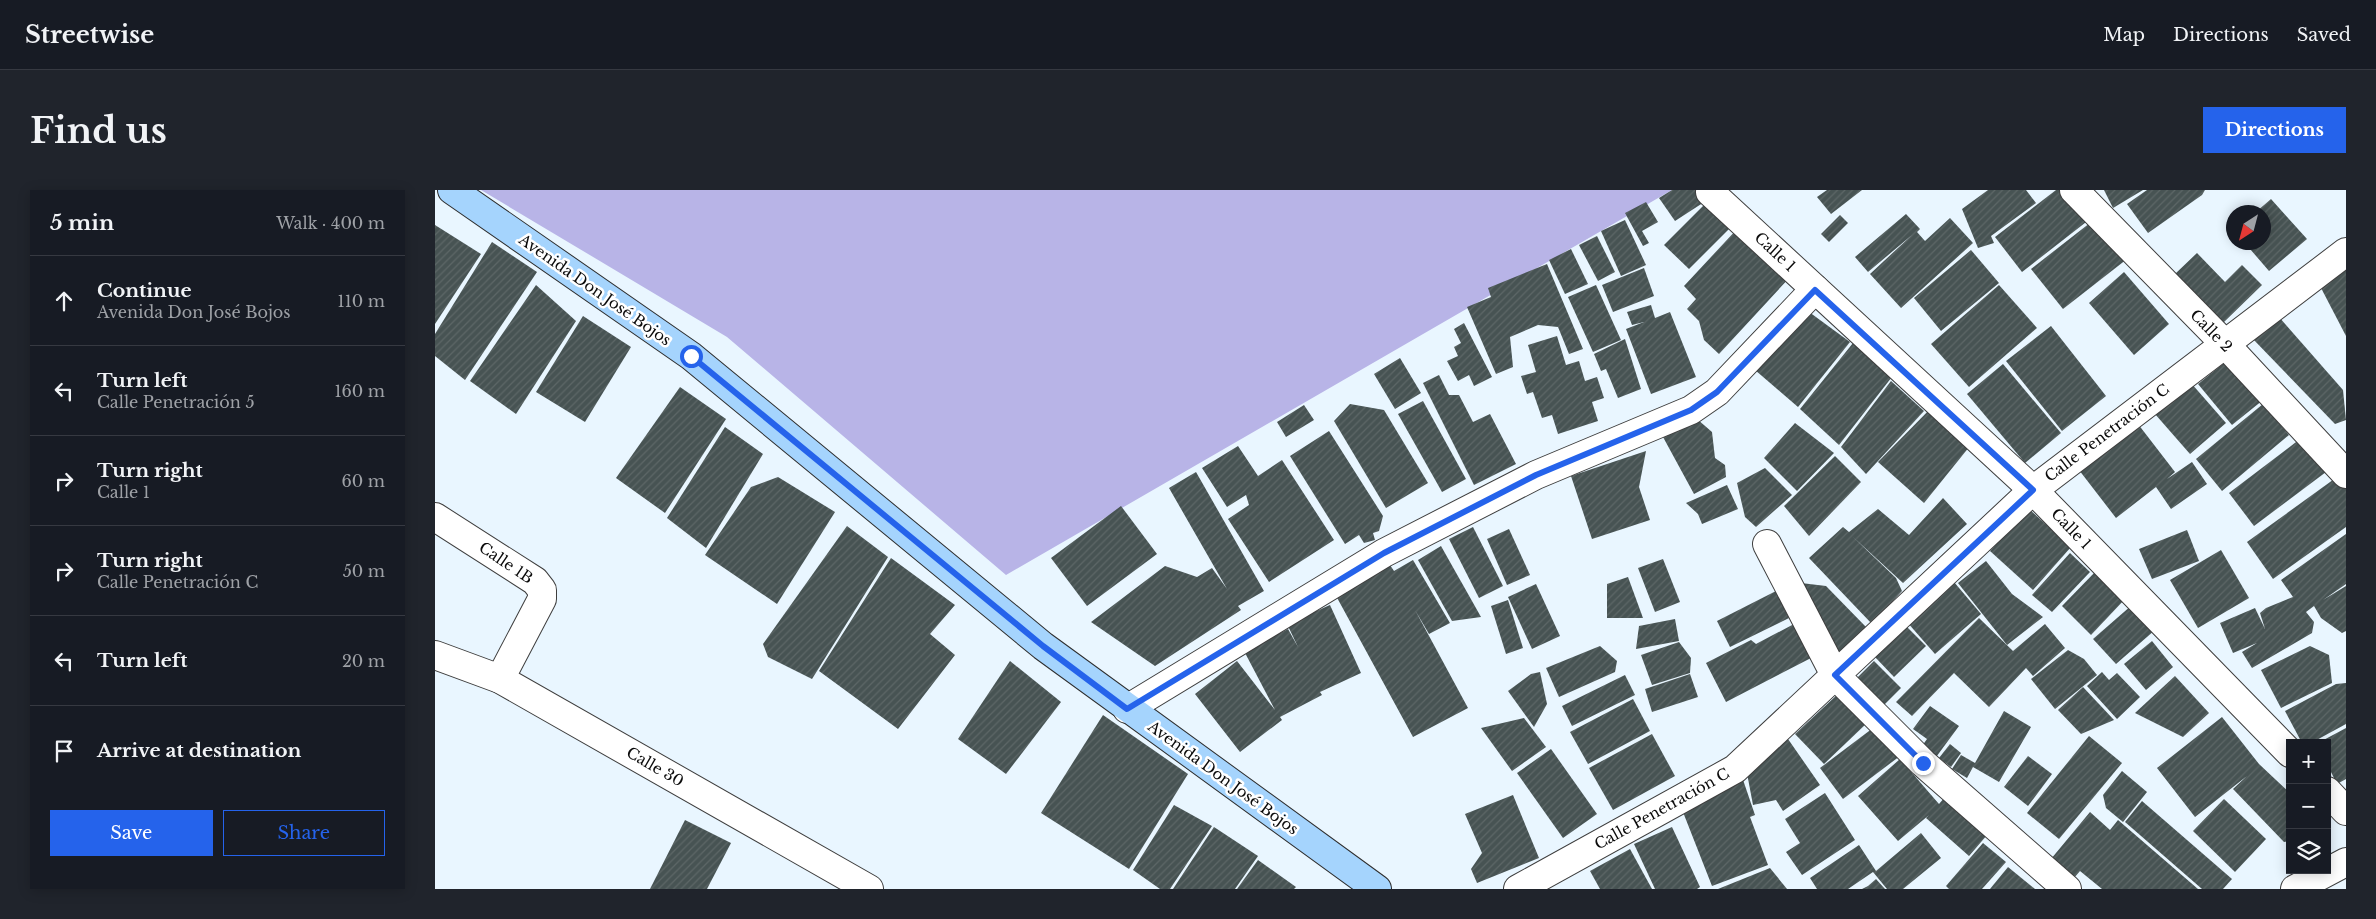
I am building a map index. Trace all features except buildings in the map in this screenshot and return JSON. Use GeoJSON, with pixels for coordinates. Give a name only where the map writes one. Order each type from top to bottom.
{"type":"FeatureCollection","features":[{"type":"Feature","properties":{"kind":"street","name":"Avenida Don José Bojos"},"geometry":{"type":"LineString","coordinates":[[451,190],[691,356],[1043,646],[1127,709],[1377,889]]}},
{"type":"Feature","properties":{"kind":"street","name":"Calle 2"},"geometry":{"type":"LineString","coordinates":[[2074,190],[2225,344],[2346,474]]}},
{"type":"Feature","properties":{"kind":"street","name":"Calle 1"},"geometry":{"type":"LineString","coordinates":[[1709,192],[2033,490],[2286,749]]}},
{"type":"Feature","properties":{"kind":"street","name":"Calle Penetración C"},"geometry":{"type":"LineString","coordinates":[[1518,889],[1735,769],[2033,490],[2346,252]]}},
{"type":"Feature","properties":{"kind":"street"},"geometry":{"type":"LineString","coordinates":[[1127,709],[1384,553],[1536,475],[1691,410],[1717,392],[1815,290]]}},
{"type":"Feature","properties":{"kind":"street","name":"Calle 1B"},"geometry":{"type":"LineString","coordinates":[[435,517],[535,581],[542,590],[542,599],[500,679]]}},
{"type":"Feature","properties":{"kind":"street"},"geometry":{"type":"LineString","coordinates":[[1767,544],[1835,675],[1923,763],[2067,889]]}},
{"type":"Feature","properties":{"kind":"street","name":"Calle 30"},"geometry":{"type":"LineString","coordinates":[[435,655],[500,679],[869,889]]}},
{"type":"Feature","properties":{"kind":"street"},"geometry":{"type":"LineString","coordinates":[[2331,796],[2346,811]]}},
{"type":"Feature","properties":{"kind":"street"},"geometry":{"type":"LineString","coordinates":[[2295,889],[2346,862]]}},
{"type":"Feature","properties":{"kind":"shaded area"},"geometry":{"type":"Polygon","coordinates":[[[481,190],[1672,190],[1006,575],[727,337],[481,190]]]}},
{"type":"Feature","properties":{"kind":"route"},"geometry":{"type":"LineString","coordinates":[[691,356],[1043,646],[1127,709],[1384,553],[1536,475],[1691,410],[1717,392],[1815,290],[2033,490],[1835,675],[1923,763]]}}]}
